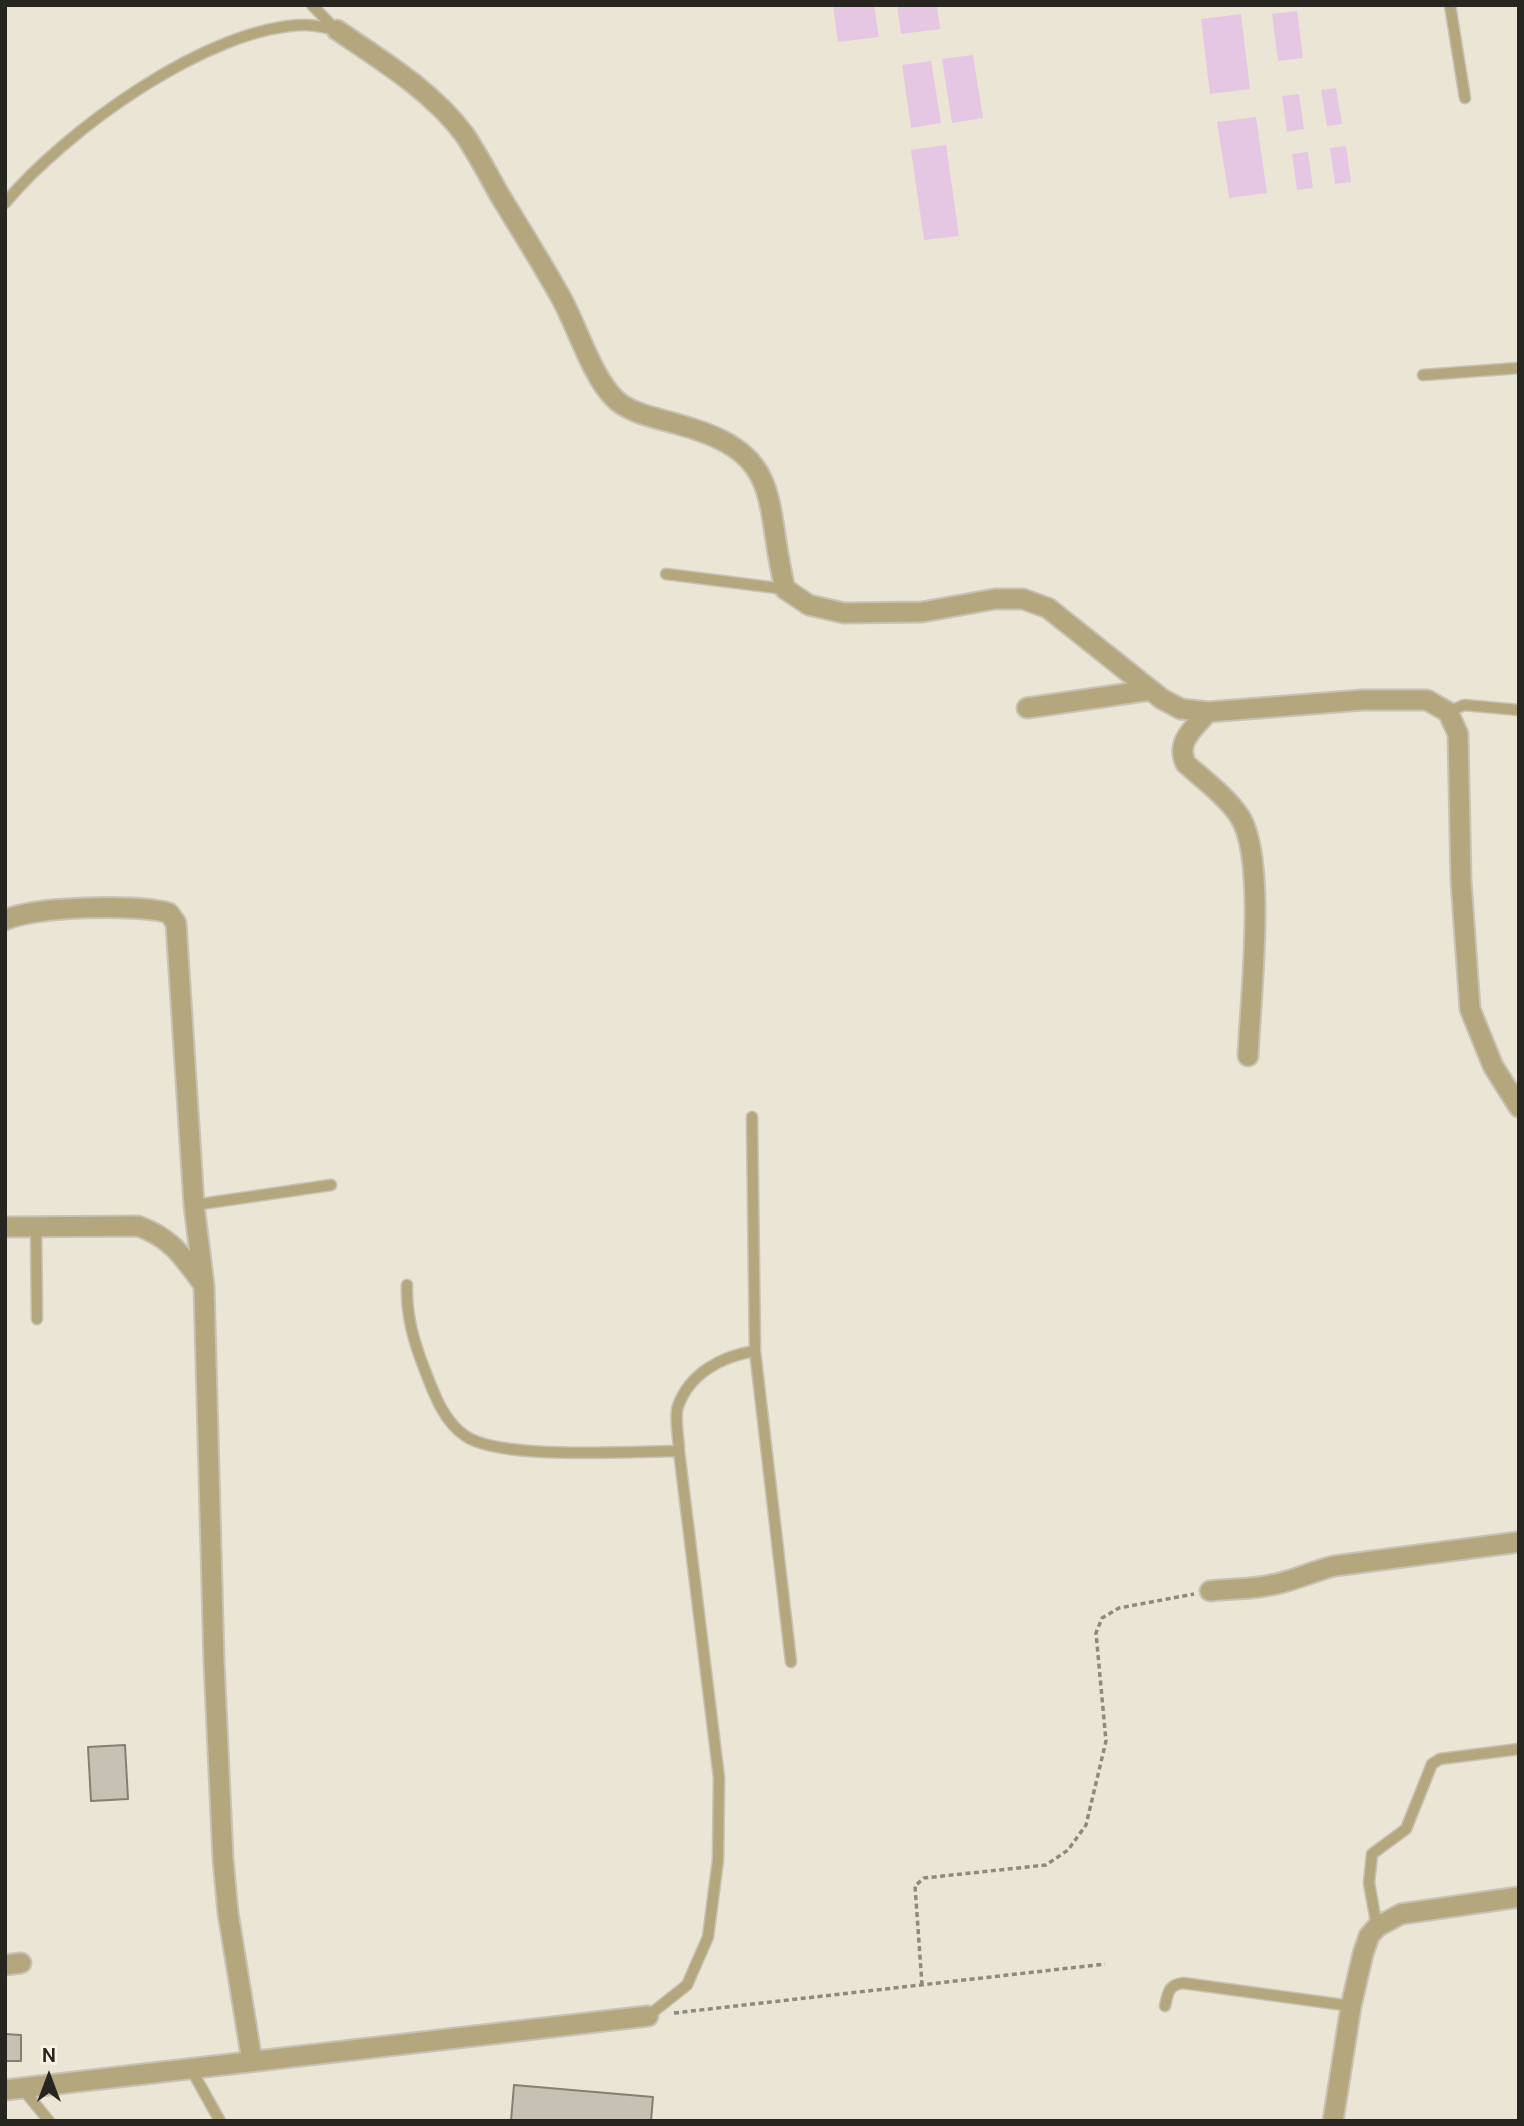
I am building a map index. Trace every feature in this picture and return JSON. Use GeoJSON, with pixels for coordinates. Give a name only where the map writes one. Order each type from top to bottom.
{"type":"FeatureCollection","features":[{"type":"Feature","properties":{"kind":"street"},"geometry":{"type":"LineString","coordinates":[[337,30],[391,67],[463,133],[561,297],[604,385],[615,400],[654,417],[719,436],[740,450],[752,464],[764,482],[774,511],[777,555],[785,589],[809,605],[844,613],[922,612],[995,599],[1023,598],[1048,608],[1151,690],[1181,709],[1208,712],[1362,700],[1427,700],[1448,712],[1458,734],[1461,881],[1470,1009],[1479,1037],[1517,1101]]}},
{"type":"Feature","properties":{"kind":"street"},"geometry":{"type":"LineString","coordinates":[[1027,708],[1151,690]]}},
{"type":"Feature","properties":{"kind":"street"},"geometry":{"type":"LineString","coordinates":[[1208,712],[1184,741],[1182,755],[1186,764],[1240,817],[1250,848],[1254,897],[1248,1056]]}},
{"type":"Feature","properties":{"kind":"street"},"geometry":{"type":"LineString","coordinates":[[5,920],[29,913],[135,907],[169,913],[176,923],[194,1205],[204,1286],[214,1662],[223,1859],[228,1913],[252,2062]]}},
{"type":"Feature","properties":{"kind":"street"},"geometry":{"type":"LineString","coordinates":[[5,1227],[138,1226],[159,1233],[175,1246],[204,1286]]}},
{"type":"Feature","properties":{"kind":"street"},"geometry":{"type":"LineString","coordinates":[[1210,1591],[1242,1591],[1279,1584],[1307,1572],[1334,1566],[1519,1542]]}},
{"type":"Feature","properties":{"kind":"street"},"geometry":{"type":"LineString","coordinates":[[1334,2121],[1351,2006],[1369,1936],[1377,1927],[1401,1914],[1519,1897]]}},
{"type":"Feature","properties":{"kind":"street"},"geometry":{"type":"LineString","coordinates":[[13,2089],[648,2016]]}},
{"type":"Feature","properties":{"kind":"lane"},"geometry":{"type":"LineString","coordinates":[[312,5],[337,30]]}},
{"type":"Feature","properties":{"kind":"lane"},"geometry":{"type":"LineString","coordinates":[[1450,5],[1465,98]]}},
{"type":"Feature","properties":{"kind":"lane"},"geometry":{"type":"LineString","coordinates":[[5,202],[93,122],[126,97],[208,51],[263,32],[305,25],[337,30]]}},
{"type":"Feature","properties":{"kind":"lane"},"geometry":{"type":"LineString","coordinates":[[1423,376],[1519,368]]}},
{"type":"Feature","properties":{"kind":"lane"},"geometry":{"type":"LineString","coordinates":[[666,574],[785,589]]}},
{"type":"Feature","properties":{"kind":"lane"},"geometry":{"type":"LineString","coordinates":[[1448,712],[1464,705],[1519,710]]}},
{"type":"Feature","properties":{"kind":"lane"},"geometry":{"type":"LineString","coordinates":[[752,1117],[755,1351],[791,1662]]}},
{"type":"Feature","properties":{"kind":"lane"},"geometry":{"type":"LineString","coordinates":[[194,1205],[331,1185]]}},
{"type":"Feature","properties":{"kind":"lane"},"geometry":{"type":"LineString","coordinates":[[36,1227],[37,1320]]}},
{"type":"Feature","properties":{"kind":"lane"},"geometry":{"type":"LineString","coordinates":[[407,1285],[407,1309],[416,1347],[437,1402],[462,1435],[484,1446],[519,1449],[679,1451]]}},
{"type":"Feature","properties":{"kind":"lane"},"geometry":{"type":"LineString","coordinates":[[648,2016],[687,1985],[708,1937],[718,1860],[719,1778],[679,1451],[677,1408],[704,1370],[729,1355],[755,1351]]}},
{"type":"Feature","properties":{"kind":"lane"},"geometry":{"type":"LineString","coordinates":[[1377,1927],[1369,1884],[1372,1854],[1406,1829],[1432,1764],[1440,1759],[1519,1749]]}},
{"type":"Feature","properties":{"kind":"lane"},"geometry":{"type":"LineString","coordinates":[[1165,2006],[1169,1989],[1173,1984],[1183,1983],[1351,2006]]}},
{"type":"Feature","properties":{"kind":"lane"},"geometry":{"type":"LineString","coordinates":[[191,2069],[220,2121]]}},
{"type":"Feature","properties":{"kind":"lane"},"geometry":{"type":"LineString","coordinates":[[13,2089],[49,2121]]}},
{"type":"Feature","properties":{"kind":"path"},"geometry":{"type":"LineString","coordinates":[[922,1985],[915,1886],[924,1878],[1046,1865],[1068,1850],[1086,1825],[1106,1741],[1096,1633],[1102,1618],[1119,1608],[1210,1591]]}},
{"type":"Feature","properties":{"kind":"path"},"geometry":{"type":"LineString","coordinates":[[648,2016],[1105,1964]]}},
{"type":"Feature","properties":{"kind":"shaded area"},"geometry":{"type":"Polygon","coordinates":[[[833,5],[874,5],[879,37],[838,42],[833,5]]]}},
{"type":"Feature","properties":{"kind":"shaded area"},"geometry":{"type":"Polygon","coordinates":[[[897,5],[937,5],[940,29],[901,34],[897,5]]]}},
{"type":"Feature","properties":{"kind":"shaded area"},"geometry":{"type":"Polygon","coordinates":[[[1297,11],[1303,58],[1278,61],[1272,14],[1297,11]]]}},
{"type":"Feature","properties":{"kind":"shaded area"},"geometry":{"type":"Polygon","coordinates":[[[1241,14],[1250,89],[1210,94],[1201,19],[1241,14]]]}},
{"type":"Feature","properties":{"kind":"shaded area"},"geometry":{"type":"Polygon","coordinates":[[[973,55],[983,118],[952,123],[942,59],[973,55]]]}},
{"type":"Feature","properties":{"kind":"shaded area"},"geometry":{"type":"Polygon","coordinates":[[[931,61],[941,123],[911,128],[902,65],[931,61]]]}},
{"type":"Feature","properties":{"kind":"shaded area"},"geometry":{"type":"Polygon","coordinates":[[[1336,88],[1342,124],[1327,126],[1321,90],[1336,88]]]}},
{"type":"Feature","properties":{"kind":"shaded area"},"geometry":{"type":"Polygon","coordinates":[[[1299,94],[1304,129],[1287,132],[1282,96],[1299,94]]]}},
{"type":"Feature","properties":{"kind":"shaded area"},"geometry":{"type":"Polygon","coordinates":[[[1256,117],[1267,193],[1229,198],[1217,122],[1256,117]]]}},
{"type":"Feature","properties":{"kind":"shaded area"},"geometry":{"type":"Polygon","coordinates":[[[946,145],[959,236],[924,240],[911,150],[946,145]]]}},
{"type":"Feature","properties":{"kind":"shaded area"},"geometry":{"type":"Polygon","coordinates":[[[1346,146],[1351,182],[1335,184],[1330,148],[1346,146]]]}},
{"type":"Feature","properties":{"kind":"shaded area"},"geometry":{"type":"Polygon","coordinates":[[[1308,152],[1313,188],[1297,190],[1292,154],[1308,152]]]}},
{"type":"Feature","properties":{"kind":"building"},"geometry":{"type":"Polygon","coordinates":[[[125,1745],[128,1799],[91,1801],[88,1747],[125,1745]]]}},
{"type":"Feature","properties":{"kind":"building"},"geometry":{"type":"Polygon","coordinates":[[[5,2034],[21,2035],[21,2061],[5,2061],[5,2034]]]}},
{"type":"Feature","properties":{"kind":"building"},"geometry":{"type":"Polygon","coordinates":[[[514,2085],[653,2097],[651,2121],[511,2121],[514,2085]]]}}]}
